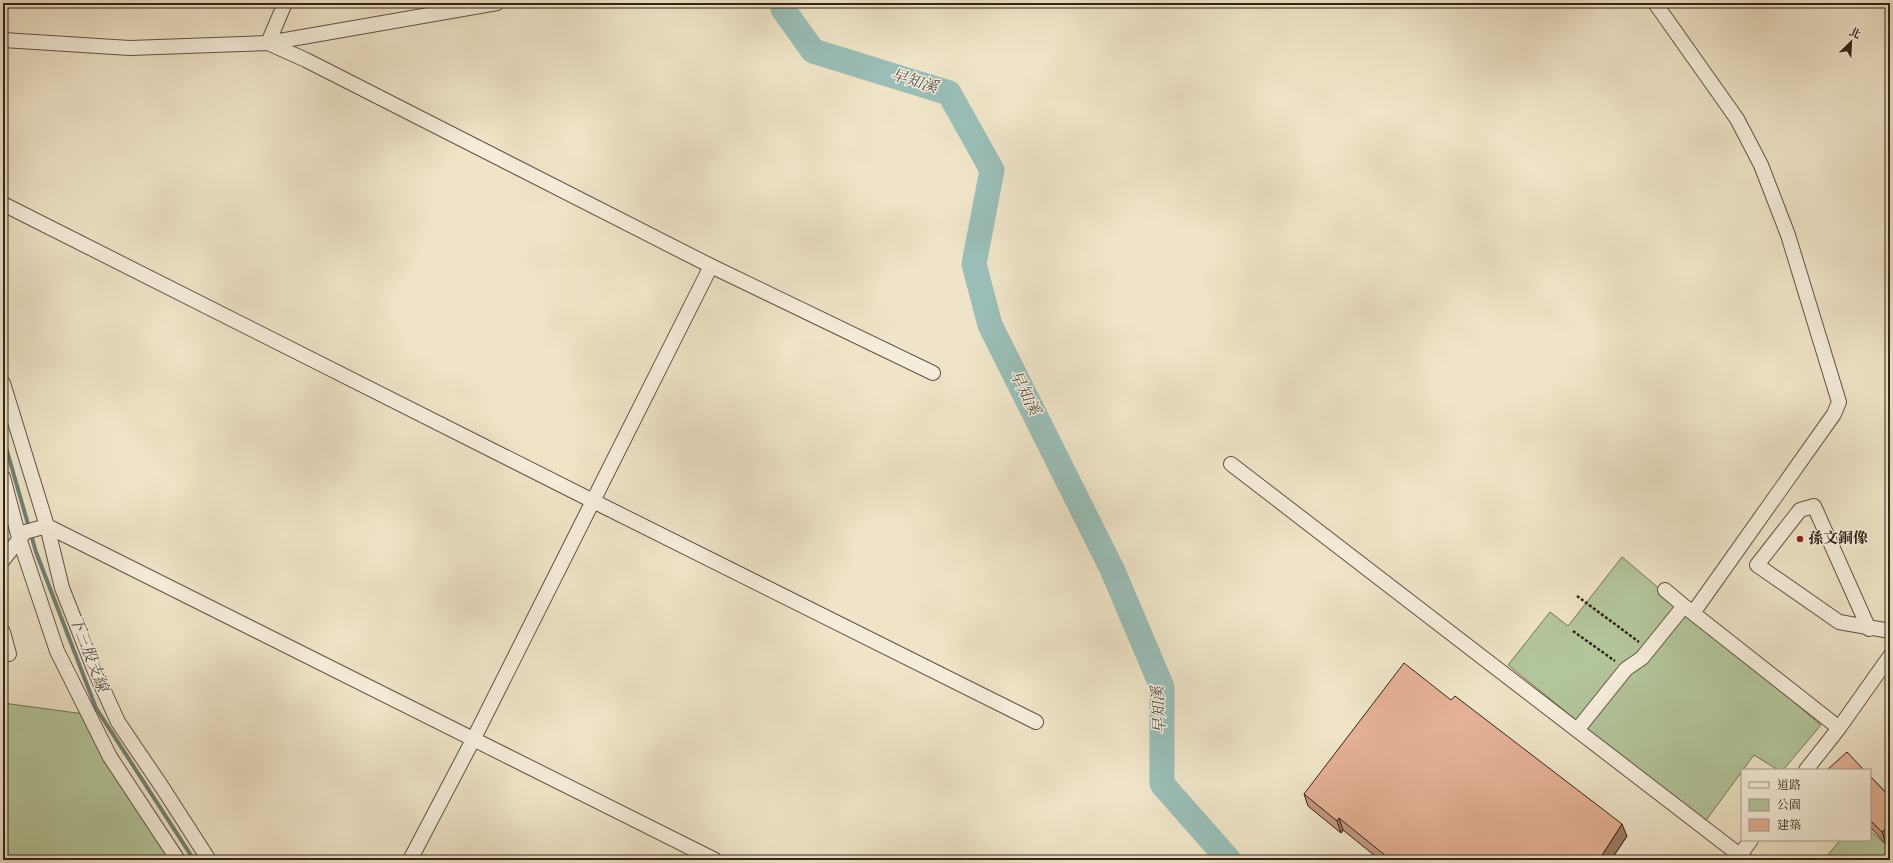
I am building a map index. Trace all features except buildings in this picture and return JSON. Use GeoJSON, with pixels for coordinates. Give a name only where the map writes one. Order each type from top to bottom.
{"type":"FeatureCollection","features":[{"type":"Feature","properties":{"kind":"street"},"geometry":{"type":"LineString","coordinates":[[268,43],[285,3]]}},
{"type":"Feature","properties":{"kind":"street"},"geometry":{"type":"LineString","coordinates":[[3,40],[130,48],[268,43],[497,3]]}},
{"type":"Feature","properties":{"kind":"street"},"geometry":{"type":"LineString","coordinates":[[1577,730],[1626,669],[1642,658],[1688,610],[1834,414],[1839,402],[1788,235],[1761,165],[1737,119],[1655,3]]}},
{"type":"Feature","properties":{"kind":"street"},"geometry":{"type":"LineString","coordinates":[[268,43],[306,60],[711,266],[933,373]]}},
{"type":"Feature","properties":{"kind":"street"},"geometry":{"type":"LineString","coordinates":[[3,204],[1036,722]]}},
{"type":"Feature","properties":{"kind":"street"},"geometry":{"type":"LineString","coordinates":[[410,860],[474,738],[711,266]]}},
{"type":"Feature","properties":{"kind":"street"},"geometry":{"type":"LineString","coordinates":[[3,383],[43,528],[62,588],[94,668],[118,722],[162,787],[208,860]]}},
{"type":"Feature","properties":{"kind":"street"},"geometry":{"type":"LineString","coordinates":[[1231,464],[1741,858],[1750,841]]}},
{"type":"Feature","properties":{"kind":"street"},"geometry":{"type":"LineString","coordinates":[[3,477],[57,651],[110,756],[178,860]]}},
{"type":"Feature","properties":{"kind":"street"},"geometry":{"type":"LineString","coordinates":[[1869,628],[1814,506],[1800,510],[1757,565],[1839,622],[1869,628],[1890,631]]}},
{"type":"Feature","properties":{"kind":"street"},"geometry":{"type":"LineString","coordinates":[[3,560],[22,535],[43,528],[474,738],[715,860]]}},
{"type":"Feature","properties":{"kind":"street"},"geometry":{"type":"LineString","coordinates":[[1665,590],[1688,610],[1839,728]]}},
{"type":"Feature","properties":{"kind":"street"},"geometry":{"type":"LineString","coordinates":[[3,632],[9,654]]}},
{"type":"Feature","properties":{"kind":"street"},"geometry":{"type":"LineString","coordinates":[[1807,769],[1839,728],[1890,656]]}},
{"type":"Feature","properties":{"kind":"path"},"geometry":{"type":"LineString","coordinates":[[1577,596],[1649,650]]}},
{"type":"Feature","properties":{"kind":"path"},"geometry":{"type":"LineString","coordinates":[[1573,631],[1626,669]]}},
{"type":"Feature","properties":{"kind":"green space"},"geometry":{"type":"Polygon","coordinates":[[[1622,557],[1821,725],[1784,769],[1776,769],[1754,755],[1744,769],[1741,769],[1741,773],[1704,823],[1508,665],[1550,612],[1568,626],[1622,557]]]}},
{"type":"Feature","properties":{"kind":"green space"},"geometry":{"type":"Polygon","coordinates":[[[3,703],[84,714],[171,860],[3,860],[3,703]]]}},
{"type":"Feature","properties":{"kind":"green space"},"geometry":{"type":"Polygon","coordinates":[[[1871,832],[1890,848],[1890,860],[1824,860],[1839,841],[1871,841],[1871,832]]]}},
{"type":"Feature","properties":{"kind":"waterway","name":"早知溪"},"geometry":{"type":"LineString","coordinates":[[784,3],[783,9],[813,51],[949,93],[992,170],[974,264],[990,325],[1112,569],[1162,687],[1162,784],[1229,860]]}},
{"type":"Feature","properties":{"kind":"waterway","name":"下三股支線"},"geometry":{"type":"LineString","coordinates":[[3,437],[36,552],[96,708],[194,860]]}},
{"type":"Feature","properties":{"kind":"place","name":"孫文銅像"},"geometry":{"type":"Point","coordinates":[1800,539]}}]}
